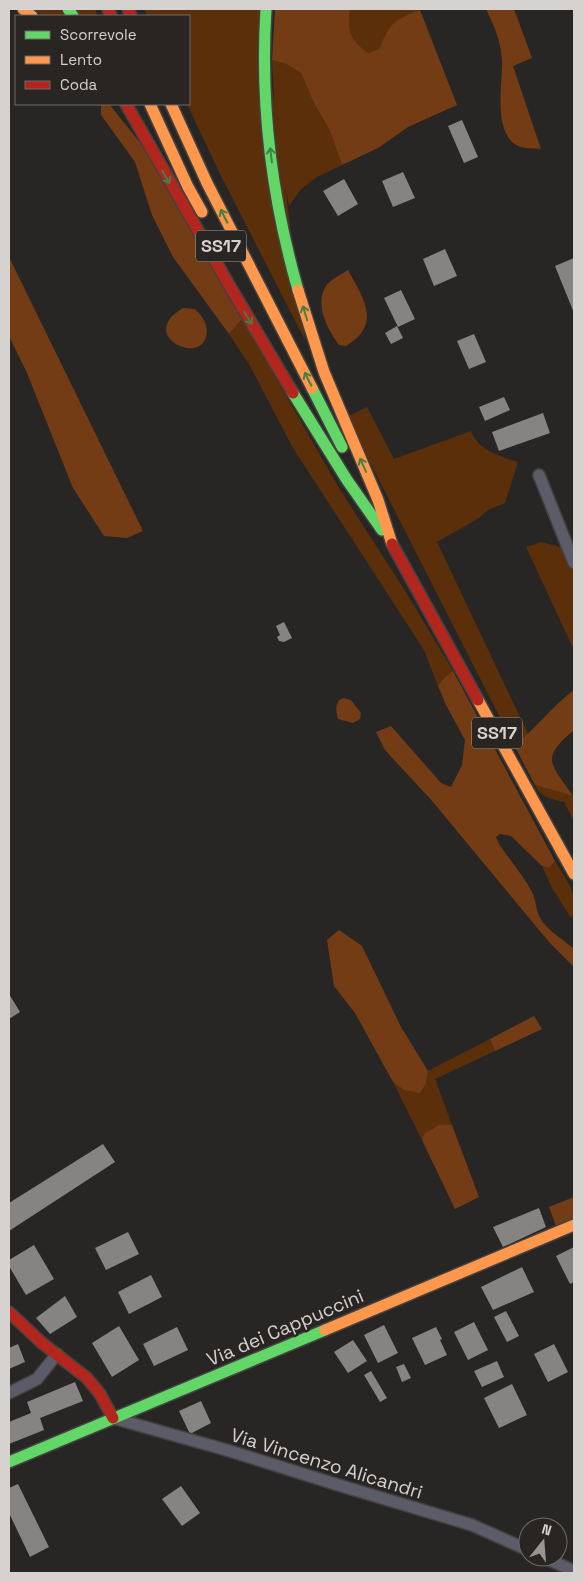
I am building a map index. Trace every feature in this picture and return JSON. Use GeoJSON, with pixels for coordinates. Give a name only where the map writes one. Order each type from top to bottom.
{"type":"FeatureCollection","features":[{"type":"Feature","properties":{"kind":"main road"},"geometry":{"type":"LineString","coordinates":[[266,9],[264,60],[267,122],[275,196],[285,244],[318,354],[352,442],[375,493],[392,544]]}},
{"type":"Feature","properties":{"kind":"main road"},"geometry":{"type":"LineString","coordinates":[[116,105],[150,147]]}},
{"type":"Feature","properties":{"kind":"main road"},"geometry":{"type":"LineString","coordinates":[[127,105],[244,311],[353,491],[392,544]]}},
{"type":"Feature","properties":{"kind":"main road","name":"SS17"},"geometry":{"type":"LineString","coordinates":[[150,105],[188,187],[207,221]]}},
{"type":"Feature","properties":{"kind":"main road","name":"SS17"},"geometry":{"type":"LineString","coordinates":[[171,105],[207,183],[361,486],[574,874]]}},
{"type":"Feature","properties":{"kind":"main road","name":"SS17"},"geometry":{"type":"LineString","coordinates":[[250,299],[298,384],[361,486]]}},
{"type":"Feature","properties":{"kind":"main road","name":"Via dei Cappuccini"},"geometry":{"type":"LineString","coordinates":[[9,1462],[574,1225]]}},
{"type":"Feature","properties":{"kind":"main road"},"geometry":{"type":"LineString","coordinates":[[9,1312],[87,1378],[100,1394],[113,1418]]}},
{"type":"Feature","properties":{"kind":"street"},"geometry":{"type":"LineString","coordinates":[[539,474],[574,563]]}},
{"type":"Feature","properties":{"kind":"street"},"geometry":{"type":"LineString","coordinates":[[9,1393],[37,1380],[57,1354]]}},
{"type":"Feature","properties":{"kind":"street","name":"Via Vincenzo Alicandri"},"geometry":{"type":"LineString","coordinates":[[113,1418],[230,1451],[472,1525],[518,1546]]}},
{"type":"Feature","properties":{"kind":"shaded area"},"geometry":{"type":"Polygon","coordinates":[[[34,9],[62,9],[66,15],[42,15],[34,9]]]}},
{"type":"Feature","properties":{"kind":"shaded area"},"geometry":{"type":"Polygon","coordinates":[[[75,9],[95,9],[98,15],[79,15],[75,9]]]}},
{"type":"Feature","properties":{"kind":"shaded area"},"geometry":{"type":"Polygon","coordinates":[[[144,9],[262,9],[305,340],[221,176],[187,105],[190,105],[190,15],[147,15],[144,9]]]}},
{"type":"Feature","properties":{"kind":"shaded area"},"geometry":{"type":"Polygon","coordinates":[[[275,9],[350,9],[349,24],[351,34],[357,43],[368,53],[379,49],[386,33],[398,20],[420,10],[457,105],[408,127],[378,148],[342,165],[330,131],[313,101],[301,73],[286,64],[272,60],[275,9]]]}},
{"type":"Feature","properties":{"kind":"shaded area"},"geometry":{"type":"Polygon","coordinates":[[[350,9],[420,10],[393,23],[379,49],[368,53],[357,43],[351,34],[349,24],[350,9]]]}},
{"type":"Feature","properties":{"kind":"shaded area"},"geometry":{"type":"Polygon","coordinates":[[[486,9],[514,9],[532,58],[513,66],[541,149],[518,146],[510,140],[505,130],[501,107],[502,60],[500,46],[486,9]]]}},
{"type":"Feature","properties":{"kind":"shaded area"},"geometry":{"type":"Polygon","coordinates":[[[272,60],[286,64],[301,73],[313,101],[330,131],[342,165],[317,177],[301,189],[289,206],[277,151],[272,60]]]}},
{"type":"Feature","properties":{"kind":"shaded area"},"geometry":{"type":"Polygon","coordinates":[[[101,105],[110,105],[142,145],[242,319],[229,334],[173,257],[152,215],[135,162],[101,115],[101,105]]]}},
{"type":"Feature","properties":{"kind":"shaded area"},"geometry":{"type":"Polygon","coordinates":[[[9,257],[143,531],[127,538],[104,536],[73,488],[27,373],[9,336],[9,257]]]}},
{"type":"Feature","properties":{"kind":"shaded area"},"geometry":{"type":"Polygon","coordinates":[[[348,270],[364,301],[367,320],[364,329],[357,338],[346,346],[339,345],[331,332],[324,317],[321,301],[328,283],[348,270]]]}},
{"type":"Feature","properties":{"kind":"shaded area"},"geometry":{"type":"Polygon","coordinates":[[[183,308],[195,309],[206,325],[206,337],[201,345],[193,348],[175,343],[168,336],[166,328],[170,318],[183,308]]]}},
{"type":"Feature","properties":{"kind":"shaded area"},"geometry":{"type":"Polygon","coordinates":[[[242,319],[339,488],[407,594],[453,671],[438,686],[424,650],[293,448],[250,366],[229,334],[242,319]]]}},
{"type":"Feature","properties":{"kind":"shaded area"},"geometry":{"type":"Polygon","coordinates":[[[367,407],[394,459],[471,431],[474,438],[484,448],[497,455],[518,462],[505,503],[488,510],[479,518],[437,542],[528,734],[514,745],[347,417],[367,407]]]}},
{"type":"Feature","properties":{"kind":"shaded area"},"geometry":{"type":"Polygon","coordinates":[[[542,542],[560,547],[569,552],[574,567],[574,650],[526,547],[542,542]]]}},
{"type":"Feature","properties":{"kind":"shaded area"},"geometry":{"type":"Polygon","coordinates":[[[453,671],[555,861],[549,868],[542,866],[511,836],[500,834],[496,837],[532,892],[542,921],[574,949],[574,967],[549,942],[433,802],[385,750],[376,732],[391,726],[441,783],[451,787],[462,765],[465,740],[438,686],[453,671]]]}},
{"type":"Feature","properties":{"kind":"shaded area"},"geometry":{"type":"Polygon","coordinates":[[[574,690],[574,730],[556,748],[552,761],[554,768],[573,796],[535,785],[514,745],[574,690]]]}},
{"type":"Feature","properties":{"kind":"shaded area"},"geometry":{"type":"Polygon","coordinates":[[[343,698],[351,700],[361,713],[360,719],[353,723],[338,719],[337,704],[343,698]]]}},
{"type":"Feature","properties":{"kind":"shaded area"},"geometry":{"type":"Polygon","coordinates":[[[535,785],[573,796],[574,821],[564,802],[551,799],[540,793],[535,785]]]}},
{"type":"Feature","properties":{"kind":"shaded area"},"geometry":{"type":"Polygon","coordinates":[[[555,861],[574,896],[575,904],[571,918],[552,888],[542,866],[549,868],[555,861]]]}},
{"type":"Feature","properties":{"kind":"shaded area"},"geometry":{"type":"Polygon","coordinates":[[[339,930],[362,946],[401,1027],[428,1071],[426,1083],[420,1093],[404,1090],[393,1082],[355,1013],[334,986],[327,940],[339,930]]]}},
{"type":"Feature","properties":{"kind":"shaded area"},"geometry":{"type":"Polygon","coordinates":[[[534,1016],[542,1029],[495,1051],[490,1039],[534,1016]]]}},
{"type":"Feature","properties":{"kind":"shaded area"},"geometry":{"type":"Polygon","coordinates":[[[490,1039],[495,1051],[435,1079],[452,1125],[430,1130],[422,1140],[393,1082],[404,1090],[426,1083],[428,1071],[490,1039]]]}},
{"type":"Feature","properties":{"kind":"shaded area"},"geometry":{"type":"Polygon","coordinates":[[[439,1125],[452,1125],[479,1197],[455,1209],[422,1140],[425,1133],[439,1125]]]}},
{"type":"Feature","properties":{"kind":"shaded area"},"geometry":{"type":"Polygon","coordinates":[[[574,1197],[574,1219],[556,1226],[549,1207],[574,1197]]]}},
{"type":"Feature","properties":{"kind":"building"},"geometry":{"type":"Polygon","coordinates":[[[462,120],[478,157],[464,163],[448,126],[462,120]]]}},
{"type":"Feature","properties":{"kind":"building"},"geometry":{"type":"Polygon","coordinates":[[[403,172],[415,198],[393,207],[382,181],[403,172]]]}},
{"type":"Feature","properties":{"kind":"building"},"geometry":{"type":"Polygon","coordinates":[[[344,179],[358,204],[338,216],[323,191],[344,179]]]}},
{"type":"Feature","properties":{"kind":"building"},"geometry":{"type":"Polygon","coordinates":[[[445,249],[457,276],[434,286],[423,259],[445,249]]]}},
{"type":"Feature","properties":{"kind":"building"},"geometry":{"type":"Polygon","coordinates":[[[574,258],[574,313],[555,266],[574,258]]]}},
{"type":"Feature","properties":{"kind":"building"},"geometry":{"type":"Polygon","coordinates":[[[401,290],[415,319],[398,327],[384,298],[401,290]]]}},
{"type":"Feature","properties":{"kind":"building"},"geometry":{"type":"Polygon","coordinates":[[[397,326],[403,338],[391,344],[385,333],[397,326]]]}},
{"type":"Feature","properties":{"kind":"building"},"geometry":{"type":"Polygon","coordinates":[[[474,334],[486,362],[469,369],[457,341],[474,334]]]}},
{"type":"Feature","properties":{"kind":"building"},"geometry":{"type":"Polygon","coordinates":[[[504,397],[510,410],[485,421],[479,407],[504,397]]]}},
{"type":"Feature","properties":{"kind":"building"},"geometry":{"type":"Polygon","coordinates":[[[543,413],[550,433],[499,451],[492,432],[543,413]]]}},
{"type":"Feature","properties":{"kind":"building"},"geometry":{"type":"Polygon","coordinates":[[[284,622],[292,638],[284,642],[279,641],[277,637],[280,635],[276,626],[284,622]]]}},
{"type":"Feature","properties":{"kind":"building"},"geometry":{"type":"Polygon","coordinates":[[[9,994],[20,1012],[9,1019],[9,994]]]}},
{"type":"Feature","properties":{"kind":"building"},"geometry":{"type":"Polygon","coordinates":[[[103,1144],[115,1162],[9,1231],[9,1203],[103,1144]]]}},
{"type":"Feature","properties":{"kind":"building"},"geometry":{"type":"Polygon","coordinates":[[[539,1208],[546,1227],[503,1247],[493,1227],[539,1208]]]}},
{"type":"Feature","properties":{"kind":"building"},"geometry":{"type":"Polygon","coordinates":[[[128,1232],[139,1254],[106,1270],[95,1248],[128,1232]]]}},
{"type":"Feature","properties":{"kind":"building"},"geometry":{"type":"Polygon","coordinates":[[[34,1245],[54,1279],[26,1295],[9,1266],[9,1260],[34,1245]]]}},
{"type":"Feature","properties":{"kind":"building"},"geometry":{"type":"Polygon","coordinates":[[[574,1247],[574,1282],[570,1284],[556,1256],[574,1247]]]}},
{"type":"Feature","properties":{"kind":"building"},"geometry":{"type":"Polygon","coordinates":[[[522,1267],[534,1292],[493,1310],[481,1287],[522,1267]]]}},
{"type":"Feature","properties":{"kind":"building"},"geometry":{"type":"Polygon","coordinates":[[[151,1275],[162,1297],[129,1314],[118,1292],[151,1275]]]}},
{"type":"Feature","properties":{"kind":"building"},"geometry":{"type":"Polygon","coordinates":[[[65,1296],[77,1317],[50,1334],[36,1318],[65,1296]]]}},
{"type":"Feature","properties":{"kind":"building"},"geometry":{"type":"Polygon","coordinates":[[[506,1311],[519,1336],[507,1342],[494,1317],[506,1311]]]}},
{"type":"Feature","properties":{"kind":"building"},"geometry":{"type":"Polygon","coordinates":[[[474,1322],[488,1350],[468,1360],[454,1332],[474,1322]]]}},
{"type":"Feature","properties":{"kind":"building"},"geometry":{"type":"Polygon","coordinates":[[[384,1325],[398,1353],[378,1363],[364,1335],[384,1325]]]}},
{"type":"Feature","properties":{"kind":"building"},"geometry":{"type":"Polygon","coordinates":[[[119,1326],[139,1360],[112,1377],[92,1343],[119,1326]]]}},
{"type":"Feature","properties":{"kind":"building"},"geometry":{"type":"Polygon","coordinates":[[[177,1327],[188,1350],[154,1366],[143,1344],[177,1327]]]}},
{"type":"Feature","properties":{"kind":"building"},"geometry":{"type":"Polygon","coordinates":[[[436,1327],[447,1355],[425,1365],[412,1338],[436,1327]]]}},
{"type":"Feature","properties":{"kind":"building"},"geometry":{"type":"Polygon","coordinates":[[[353,1340],[367,1361],[348,1373],[334,1352],[353,1340]]]}},
{"type":"Feature","properties":{"kind":"building"},"geometry":{"type":"Polygon","coordinates":[[[18,1344],[25,1362],[9,1369],[9,1348],[18,1344]]]}},
{"type":"Feature","properties":{"kind":"building"},"geometry":{"type":"Polygon","coordinates":[[[554,1344],[568,1372],[548,1382],[534,1354],[554,1344]]]}},
{"type":"Feature","properties":{"kind":"building"},"geometry":{"type":"Polygon","coordinates":[[[497,1361],[504,1377],[482,1387],[474,1371],[497,1361]]]}},
{"type":"Feature","properties":{"kind":"building"},"geometry":{"type":"Polygon","coordinates":[[[404,1364],[411,1378],[402,1382],[396,1367],[404,1364]]]}},
{"type":"Feature","properties":{"kind":"building"},"geometry":{"type":"Polygon","coordinates":[[[371,1371],[387,1398],[380,1402],[364,1375],[371,1371]]]}},
{"type":"Feature","properties":{"kind":"building"},"geometry":{"type":"Polygon","coordinates":[[[75,1382],[83,1401],[40,1418],[44,1430],[9,1444],[9,1422],[31,1413],[27,1402],[75,1382]]]}},
{"type":"Feature","properties":{"kind":"building"},"geometry":{"type":"Polygon","coordinates":[[[512,1384],[527,1415],[499,1428],[484,1398],[512,1384]]]}},
{"type":"Feature","properties":{"kind":"building"},"geometry":{"type":"Polygon","coordinates":[[[201,1401],[211,1423],[190,1434],[179,1411],[201,1401]]]}},
{"type":"Feature","properties":{"kind":"building"},"geometry":{"type":"Polygon","coordinates":[[[18,1484],[49,1547],[30,1557],[9,1513],[9,1488],[18,1484]]]}},
{"type":"Feature","properties":{"kind":"building"},"geometry":{"type":"Polygon","coordinates":[[[181,1486],[200,1513],[182,1526],[162,1499],[181,1486]]]}},
{"type":"Feature","properties":{"kind":"traffic: fast"},"geometry":{"type":"LineString","coordinates":[[68,9],[72,15]]}},
{"type":"Feature","properties":{"kind":"traffic: fast"},"geometry":{"type":"LineString","coordinates":[[266,9],[265,80],[270,151],[281,221],[298,290]]}},
{"type":"Feature","properties":{"kind":"traffic: fast"},"geometry":{"type":"LineString","coordinates":[[312,388],[342,447]]}},
{"type":"Feature","properties":{"kind":"traffic: fast"},"geometry":{"type":"LineString","coordinates":[[293,393],[347,480],[382,530]]}},
{"type":"Feature","properties":{"kind":"traffic: fast"},"geometry":{"type":"LineString","coordinates":[[9,1462],[325,1330]]}},
{"type":"Feature","properties":{"kind":"traffic: slow"},"geometry":{"type":"LineString","coordinates":[[23,9],[31,15]]}},
{"type":"Feature","properties":{"kind":"traffic: slow"},"geometry":{"type":"LineString","coordinates":[[150,105],[188,187],[202,212]]}},
{"type":"Feature","properties":{"kind":"traffic: slow"},"geometry":{"type":"LineString","coordinates":[[171,105],[207,183],[312,388]]}},
{"type":"Feature","properties":{"kind":"traffic: slow"},"geometry":{"type":"LineString","coordinates":[[298,290],[324,372],[378,500],[392,544]]}},
{"type":"Feature","properties":{"kind":"traffic: slow"},"geometry":{"type":"LineString","coordinates":[[478,700],[574,874]]}},
{"type":"Feature","properties":{"kind":"traffic: slow"},"geometry":{"type":"LineString","coordinates":[[325,1330],[574,1225]]}},
{"type":"Feature","properties":{"kind":"traffic: jam"},"geometry":{"type":"LineString","coordinates":[[108,9],[111,15]]}},
{"type":"Feature","properties":{"kind":"traffic: jam"},"geometry":{"type":"LineString","coordinates":[[128,9],[131,15]]}},
{"type":"Feature","properties":{"kind":"traffic: jam"},"geometry":{"type":"LineString","coordinates":[[127,105],[293,393]]}},
{"type":"Feature","properties":{"kind":"traffic: jam"},"geometry":{"type":"LineString","coordinates":[[392,544],[478,700]]}},
{"type":"Feature","properties":{"kind":"traffic: jam"},"geometry":{"type":"LineString","coordinates":[[9,1312],[42,1343],[87,1378],[100,1394],[113,1418]]}}]}
